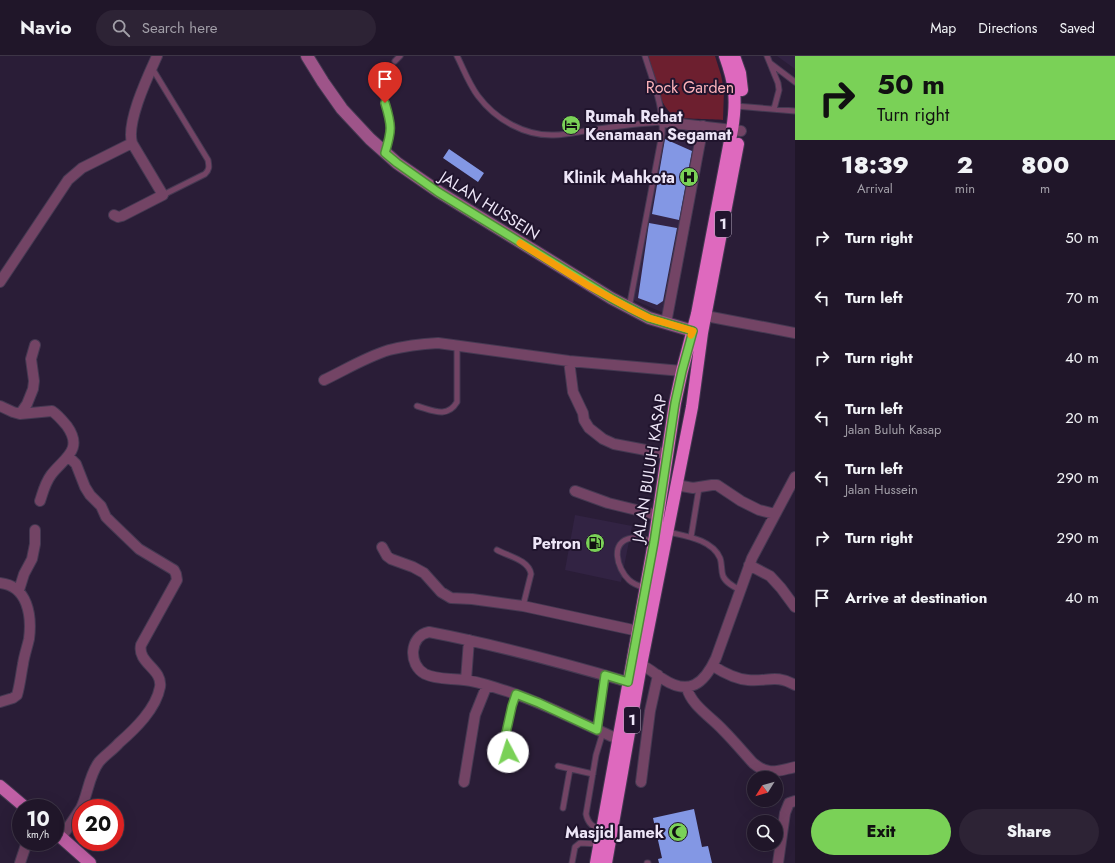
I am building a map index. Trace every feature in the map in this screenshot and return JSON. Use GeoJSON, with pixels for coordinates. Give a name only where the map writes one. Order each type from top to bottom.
{"type":"FeatureCollection","features":[{"type":"Feature","properties":{"kind":"highway","name":"JALAN BULUH KASAP"},"geometry":{"type":"LineString","coordinates":[[725,56],[739,106]]}},
{"type":"Feature","properties":{"kind":"highway","name":"JALAN BULUH KASAP"},"geometry":{"type":"LineString","coordinates":[[606,863],[642,665],[692,407],[736,131],[739,106],[740,73],[734,56]]}},
{"type":"Feature","properties":{"kind":"highway","name":"JALAN BULUH KASAP"},"geometry":{"type":"LineString","coordinates":[[596,863],[654,542],[675,403],[693,331],[736,131]]}},
{"type":"Feature","properties":{"kind":"highway"},"geometry":{"type":"LineString","coordinates":[[675,403],[692,407]]}},
{"type":"Feature","properties":{"kind":"main road","name":"JALAN HUSSEIN"},"geometry":{"type":"LineString","coordinates":[[307,56],[342,109],[360,129],[397,163],[438,192],[589,286],[649,318],[693,331]]}},
{"type":"Feature","properties":{"kind":"main road"},"geometry":{"type":"LineString","coordinates":[[0,786],[15,799]]}},
{"type":"Feature","properties":{"kind":"main road"},"geometry":{"type":"LineString","coordinates":[[64,840],[90,863]]}},
{"type":"Feature","properties":{"kind":"street"},"geometry":{"type":"LineString","coordinates":[[114,214],[118,217],[122,216],[163,195],[132,143],[130,137],[132,120],[157,56]]}},
{"type":"Feature","properties":{"kind":"street"},"geometry":{"type":"LineString","coordinates":[[663,122],[736,131]]}},
{"type":"Feature","properties":{"kind":"street"},"geometry":{"type":"LineString","coordinates":[[666,324],[703,126]]}},
{"type":"Feature","properties":{"kind":"street"},"geometry":{"type":"LineString","coordinates":[[0,282],[68,180],[82,168],[132,143]]}},
{"type":"Feature","properties":{"kind":"street"},"geometry":{"type":"LineString","coordinates":[[706,316],[795,333]]}},
{"type":"Feature","properties":{"kind":"street"},"geometry":{"type":"LineString","coordinates":[[324,380],[373,356],[395,349],[438,343],[569,360],[682,371]]}},
{"type":"Feature","properties":{"kind":"street"},"geometry":{"type":"LineString","coordinates":[[20,414],[27,404],[33,389],[34,381],[31,359],[35,345]]}},
{"type":"Feature","properties":{"kind":"street"},"geometry":{"type":"LineString","coordinates":[[569,360],[573,392],[583,414],[584,420],[589,428],[603,439],[614,444],[667,454]]}},
{"type":"Feature","properties":{"kind":"street"},"geometry":{"type":"LineString","coordinates":[[0,406],[20,414],[52,411],[73,436],[73,447],[69,457],[51,475],[40,501]]}},
{"type":"Feature","properties":{"kind":"street"},"geometry":{"type":"LineString","coordinates":[[69,457],[76,464],[85,487],[90,495],[101,506],[106,517],[136,547],[174,570],[177,580],[141,645],[140,650],[145,662],[158,676],[161,685],[158,697],[146,716],[130,734],[106,755],[95,768],[84,799]]}},
{"type":"Feature","properties":{"kind":"street"},"geometry":{"type":"LineString","coordinates":[[642,665],[674,685],[687,688],[698,682],[713,666],[749,565],[795,477]]}},
{"type":"Feature","properties":{"kind":"street"},"geometry":{"type":"LineString","coordinates":[[676,485],[685,488],[699,488],[712,485],[717,486],[759,510],[775,514]]}},
{"type":"Feature","properties":{"kind":"street"},"geometry":{"type":"LineString","coordinates":[[575,491],[608,503],[657,515]]}},
{"type":"Feature","properties":{"kind":"street"},"geometry":{"type":"LineString","coordinates":[[19,590],[24,574],[32,559],[35,544],[35,530]]}},
{"type":"Feature","properties":{"kind":"street"},"geometry":{"type":"LineString","coordinates":[[382,548],[391,559],[413,567],[424,573],[445,596],[451,598],[472,599],[523,606],[638,631]]}},
{"type":"Feature","properties":{"kind":"street"},"geometry":{"type":"LineString","coordinates":[[749,565],[770,576],[784,591],[795,607]]}},
{"type":"Feature","properties":{"kind":"street"},"geometry":{"type":"LineString","coordinates":[[0,583],[12,585],[19,590],[26,602],[29,639],[17,694],[13,698],[0,702]]}},
{"type":"Feature","properties":{"kind":"street"},"geometry":{"type":"LineString","coordinates":[[618,739],[516,694],[466,680],[435,678],[426,675],[420,671],[414,663],[413,658],[416,641],[424,633],[429,632],[469,640],[628,682]]}},
{"type":"Feature","properties":{"kind":"street"},"geometry":{"type":"LineString","coordinates":[[466,680],[469,640]]}},
{"type":"Feature","properties":{"kind":"street"},"geometry":{"type":"LineString","coordinates":[[713,666],[735,678],[749,680],[782,678],[795,685]]}},
{"type":"Feature","properties":{"kind":"street"},"geometry":{"type":"LineString","coordinates":[[641,782],[650,711],[658,675]]}},
{"type":"Feature","properties":{"kind":"street"},"geometry":{"type":"LineString","coordinates":[[464,782],[475,715],[487,685]]}},
{"type":"Feature","properties":{"kind":"street"},"geometry":{"type":"LineString","coordinates":[[687,688],[694,704],[711,718],[760,769],[770,772],[795,767]]}},
{"type":"Feature","properties":{"kind":"street"},"geometry":{"type":"LineString","coordinates":[[778,863],[785,812],[789,804],[795,801]]}},
{"type":"Feature","properties":{"kind":"street"},"geometry":{"type":"LineString","coordinates":[[64,828],[72,819]]}},
{"type":"Feature","properties":{"kind":"street"},"geometry":{"type":"LineString","coordinates":[[20,863],[24,851]]}},
{"type":"Feature","properties":{"kind":"lane"},"geometry":{"type":"LineString","coordinates":[[395,61],[400,56]]}},
{"type":"Feature","properties":{"kind":"lane"},"geometry":{"type":"LineString","coordinates":[[457,56],[474,90],[484,104],[504,121],[520,129],[544,135],[555,135],[573,134],[629,124],[663,122]]}},
{"type":"Feature","properties":{"kind":"lane"},"geometry":{"type":"LineString","coordinates":[[629,308],[663,122],[646,56]]}},
{"type":"Feature","properties":{"kind":"lane"},"geometry":{"type":"LineString","coordinates":[[767,56],[778,83],[779,90],[774,109]]}},
{"type":"Feature","properties":{"kind":"lane"},"geometry":{"type":"LineString","coordinates":[[769,62],[795,82]]}},
{"type":"Feature","properties":{"kind":"lane"},"geometry":{"type":"LineString","coordinates":[[152,68],[208,160],[209,166],[205,174],[163,195]]}},
{"type":"Feature","properties":{"kind":"lane"},"geometry":{"type":"LineString","coordinates":[[383,96],[389,116],[391,131],[385,153]]}},
{"type":"Feature","properties":{"kind":"lane"},"geometry":{"type":"LineString","coordinates":[[739,106],[795,111]]}},
{"type":"Feature","properties":{"kind":"lane"},"geometry":{"type":"LineString","coordinates":[[417,406],[443,412],[448,412],[453,408],[457,402],[457,346]]}},
{"type":"Feature","properties":{"kind":"lane"},"geometry":{"type":"LineString","coordinates":[[691,537],[699,488]]}},
{"type":"Feature","properties":{"kind":"lane"},"geometry":{"type":"LineString","coordinates":[[668,532],[691,537],[714,549],[720,558],[723,576],[726,581],[740,590]]}},
{"type":"Feature","properties":{"kind":"lane"},"geometry":{"type":"LineString","coordinates":[[645,588],[634,584],[628,579],[617,561],[617,553],[620,544],[626,540],[633,538],[654,542]]}},
{"type":"Feature","properties":{"kind":"lane"},"geometry":{"type":"LineString","coordinates":[[497,550],[523,562],[530,570],[531,574],[523,606]]}},
{"type":"Feature","properties":{"kind":"lane"},"geometry":{"type":"LineString","coordinates":[[602,830],[594,828],[589,823],[586,814],[600,731],[605,675]]}},
{"type":"Feature","properties":{"kind":"lane"},"geometry":{"type":"LineString","coordinates":[[516,694],[504,742],[505,747],[512,755],[519,757]]}},
{"type":"Feature","properties":{"kind":"lane"},"geometry":{"type":"LineString","coordinates":[[558,766],[593,774]]}},
{"type":"Feature","properties":{"kind":"lane"},"geometry":{"type":"LineString","coordinates":[[563,808],[570,769]]}},
{"type":"Feature","properties":{"kind":"lane"},"geometry":{"type":"LineString","coordinates":[[572,863],[575,846],[580,843],[599,844]]}},
{"type":"Feature","properties":{"kind":"shaded area"},"geometry":{"type":"Polygon","coordinates":[[[777,56],[795,56],[795,69],[777,56]]]}},
{"type":"Feature","properties":{"kind":"shaded area"},"geometry":{"type":"Polygon","coordinates":[[[660,129],[707,135],[673,317],[629,298],[660,129]]]}},
{"type":"Feature","properties":{"kind":"shaded area"},"geometry":{"type":"Polygon","coordinates":[[[575,515],[632,526],[621,582],[565,570],[575,515]]]}},
{"type":"Feature","properties":{"kind":"green space","name":"Rock Garden"},"geometry":{"type":"Polygon","coordinates":[[[648,56],[715,56],[724,90],[723,120],[679,118],[670,113],[661,98],[648,56]]]}},
{"type":"Feature","properties":{"kind":"building"},"geometry":{"type":"Polygon","coordinates":[[[665,139],[692,151],[679,220],[652,214],[665,139]]]}},
{"type":"Feature","properties":{"kind":"building"},"geometry":{"type":"Polygon","coordinates":[[[449,149],[484,173],[478,182],[443,158],[449,149]]]}},
{"type":"Feature","properties":{"kind":"building"},"geometry":{"type":"Polygon","coordinates":[[[649,223],[677,228],[663,301],[657,305],[638,298],[649,223]]]}},
{"type":"Feature","properties":{"kind":"building","name":"Masjid Jamek"},"geometry":{"type":"Polygon","coordinates":[[[694,809],[702,847],[708,846],[712,863],[659,863],[658,859],[662,858],[653,818],[694,809]]]}},
{"type":"Feature","properties":{"kind":"slow traffic"},"geometry":{"type":"LineString","coordinates":[[520,243],[589,286],[629,308],[649,318],[693,331],[691,335]]}},
{"type":"Feature","properties":{"kind":"place","name":"Rumah Rehat Kenamaan Segamat"},"geometry":{"type":"Point","coordinates":[571,125]}},
{"type":"Feature","properties":{"kind":"place","name":"Klinik Mahkota"},"geometry":{"type":"Point","coordinates":[689,177]}},
{"type":"Feature","properties":{"kind":"place","name":"Petron"},"geometry":{"type":"Point","coordinates":[595,543]}},
{"type":"Feature","properties":{"kind":"place","name":"Masjid Jamek"},"geometry":{"type":"Point","coordinates":[678,832]}},
{"type":"Feature","properties":{"kind":"route"},"geometry":{"type":"LineString","coordinates":[[385,103],[391,131],[385,153],[397,163],[438,192],[589,286],[649,318],[693,331],[675,403],[654,542],[628,682],[605,675],[597,730],[516,694],[504,742],[508,752]]}}]}
